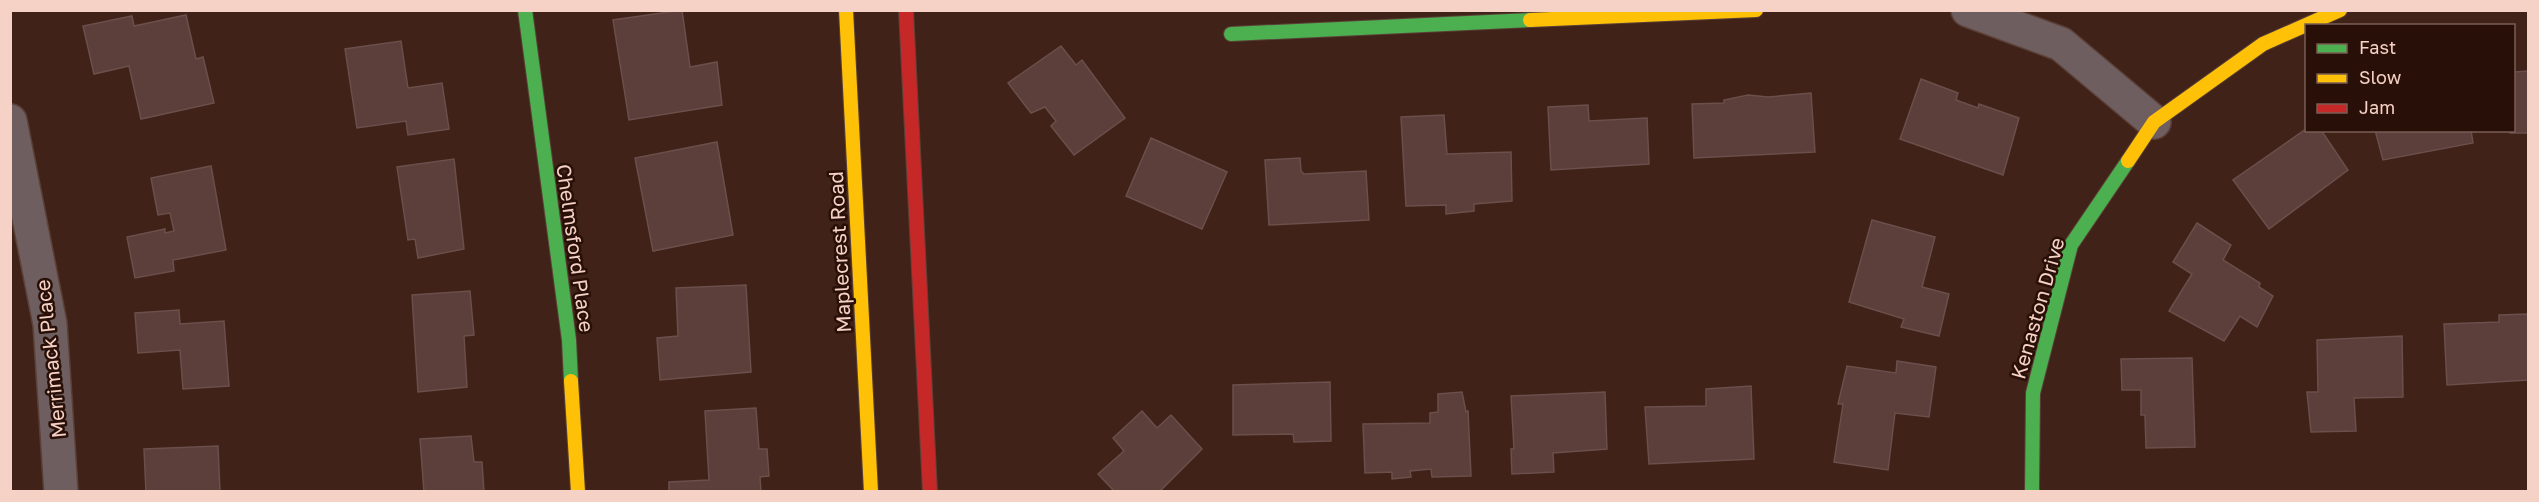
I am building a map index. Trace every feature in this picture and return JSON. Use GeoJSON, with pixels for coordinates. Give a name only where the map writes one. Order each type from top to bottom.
{"type":"FeatureCollection","features":[{"type":"Feature","properties":{"kind":"street","name":"Chelmsford Place"},"geometry":{"type":"LineString","coordinates":[[525,10],[569,340],[578,492]]}},
{"type":"Feature","properties":{"kind":"street","name":"Maplecrest Road"},"geometry":{"type":"LineString","coordinates":[[846,10],[871,492]]}},
{"type":"Feature","properties":{"kind":"street"},"geometry":{"type":"LineString","coordinates":[[906,10],[930,492]]}},
{"type":"Feature","properties":{"kind":"street"},"geometry":{"type":"LineString","coordinates":[[1231,34],[1756,10]]}},
{"type":"Feature","properties":{"kind":"street"},"geometry":{"type":"LineString","coordinates":[[1968,10],[2061,44],[2154,122],[2263,44],[2305,25]]}},
{"type":"Feature","properties":{"kind":"street"},"geometry":{"type":"LineString","coordinates":[[2308,24],[2340,10]]}},
{"type":"Feature","properties":{"kind":"street","name":"Merrimack Place"},"geometry":{"type":"LineString","coordinates":[[10,121],[50,324],[61,492]]}},
{"type":"Feature","properties":{"kind":"street","name":"Kenaston Drive"},"geometry":{"type":"LineString","coordinates":[[2032,492],[2033,393],[2071,245],[2154,122]]}},
{"type":"Feature","properties":{"kind":"building"},"geometry":{"type":"Polygon","coordinates":[[[682,10],[690,67],[717,62],[722,105],[629,120],[613,20],[682,10]]]}},
{"type":"Feature","properties":{"kind":"building"},"geometry":{"type":"Polygon","coordinates":[[[186,15],[196,59],[203,57],[214,103],[141,119],[129,66],[94,74],[83,26],[132,16],[134,26],[186,15]]]}},
{"type":"Feature","properties":{"kind":"building"},"geometry":{"type":"Polygon","coordinates":[[[401,41],[408,88],[442,83],[449,129],[408,135],[406,121],[357,128],[345,49],[401,41]]]}},
{"type":"Feature","properties":{"kind":"building"},"geometry":{"type":"Polygon","coordinates":[[[1061,46],[1076,65],[1082,60],[1125,118],[1074,155],[1051,126],[1056,121],[1045,107],[1031,113],[1008,83],[1061,46]]]}},
{"type":"Feature","properties":{"kind":"building"},"geometry":{"type":"Polygon","coordinates":[[[2528,71],[2528,133],[2510,132],[2515,132],[2515,72],[2528,71]]]}},
{"type":"Feature","properties":{"kind":"building"},"geometry":{"type":"Polygon","coordinates":[[[1921,79],[1958,93],[1956,100],[1978,108],[1979,104],[2019,118],[2003,175],[1900,139],[1921,79]]]}},
{"type":"Feature","properties":{"kind":"building"},"geometry":{"type":"Polygon","coordinates":[[[1811,93],[1815,152],[1694,158],[1692,104],[1724,103],[1724,100],[1748,95],[1768,97],[1811,93]]]}},
{"type":"Feature","properties":{"kind":"building"},"geometry":{"type":"Polygon","coordinates":[[[1588,105],[1589,121],[1647,118],[1649,164],[1551,170],[1548,107],[1588,105]]]}},
{"type":"Feature","properties":{"kind":"building"},"geometry":{"type":"Polygon","coordinates":[[[1444,115],[1447,154],[1511,152],[1512,201],[1474,204],[1474,211],[1446,214],[1446,205],[1406,206],[1401,117],[1444,115]]]}},
{"type":"Feature","properties":{"kind":"building"},"geometry":{"type":"Polygon","coordinates":[[[2305,130],[2305,132],[2322,132],[2348,170],[2269,229],[2233,180],[2305,130]]]}},
{"type":"Feature","properties":{"kind":"building"},"geometry":{"type":"Polygon","coordinates":[[[2376,132],[2471,132],[2473,143],[2383,160],[2376,132]]]}},
{"type":"Feature","properties":{"kind":"building"},"geometry":{"type":"Polygon","coordinates":[[[1151,138],[1227,172],[1202,229],[1126,196],[1151,138]]]}},
{"type":"Feature","properties":{"kind":"building"},"geometry":{"type":"Polygon","coordinates":[[[717,142],[733,235],[653,251],[635,158],[717,142]]]}},
{"type":"Feature","properties":{"kind":"building"},"geometry":{"type":"Polygon","coordinates":[[[1300,158],[1301,171],[1304,174],[1366,171],[1369,220],[1269,225],[1265,160],[1300,158]]]}},
{"type":"Feature","properties":{"kind":"building"},"geometry":{"type":"Polygon","coordinates":[[[454,159],[464,249],[418,258],[415,239],[408,240],[397,167],[454,159]]]}},
{"type":"Feature","properties":{"kind":"building"},"geometry":{"type":"Polygon","coordinates":[[[211,166],[226,250],[173,260],[174,271],[135,278],[127,237],[165,229],[165,233],[174,231],[170,213],[158,215],[151,178],[211,166]]]}},
{"type":"Feature","properties":{"kind":"building"},"geometry":{"type":"Polygon","coordinates":[[[1872,220],[1935,237],[1922,287],[1949,294],[1939,336],[1901,327],[1904,319],[1849,302],[1872,220]]]}},
{"type":"Feature","properties":{"kind":"building"},"geometry":{"type":"Polygon","coordinates":[[[2197,223],[2231,245],[2223,260],[2260,283],[2259,287],[2273,296],[2257,327],[2240,316],[2224,341],[2169,311],[2192,274],[2173,262],[2197,223]]]}},
{"type":"Feature","properties":{"kind":"building"},"geometry":{"type":"Polygon","coordinates":[[[746,285],[751,372],[660,380],[657,338],[678,336],[676,288],[746,285]]]}},
{"type":"Feature","properties":{"kind":"building"},"geometry":{"type":"Polygon","coordinates":[[[470,291],[474,335],[464,336],[467,387],[418,392],[412,295],[470,291]]]}},
{"type":"Feature","properties":{"kind":"building"},"geometry":{"type":"Polygon","coordinates":[[[179,310],[180,324],[224,321],[229,386],[183,389],[180,350],[138,353],[135,313],[179,310]]]}},
{"type":"Feature","properties":{"kind":"building"},"geometry":{"type":"Polygon","coordinates":[[[2528,314],[2528,380],[2447,385],[2444,324],[2499,322],[2499,315],[2528,314]]]}},
{"type":"Feature","properties":{"kind":"building"},"geometry":{"type":"Polygon","coordinates":[[[2402,336],[2403,397],[2354,398],[2356,431],[2311,432],[2307,392],[2318,392],[2317,340],[2402,336]]]}},
{"type":"Feature","properties":{"kind":"building"},"geometry":{"type":"Polygon","coordinates":[[[2192,358],[2195,447],[2146,448],[2145,415],[2141,415],[2141,390],[2122,390],[2121,359],[2192,358]]]}},
{"type":"Feature","properties":{"kind":"building"},"geometry":{"type":"Polygon","coordinates":[[[1897,361],[1936,367],[1929,417],[1895,413],[1888,470],[1834,462],[1843,404],[1838,404],[1847,366],[1896,373],[1897,361]]]}},
{"type":"Feature","properties":{"kind":"building"},"geometry":{"type":"Polygon","coordinates":[[[1330,382],[1331,441],[1294,442],[1293,434],[1233,435],[1233,385],[1330,382]]]}},
{"type":"Feature","properties":{"kind":"building"},"geometry":{"type":"Polygon","coordinates":[[[1751,386],[1754,459],[1649,464],[1645,407],[1706,406],[1706,389],[1751,386]]]}},
{"type":"Feature","properties":{"kind":"building"},"geometry":{"type":"Polygon","coordinates":[[[1462,392],[1466,412],[1468,411],[1471,476],[1432,477],[1431,469],[1410,471],[1411,477],[1392,479],[1392,472],[1365,473],[1363,424],[1430,423],[1430,413],[1438,412],[1438,394],[1462,392]]]}},
{"type":"Feature","properties":{"kind":"building"},"geometry":{"type":"Polygon","coordinates":[[[1605,392],[1607,449],[1553,453],[1554,472],[1512,474],[1511,449],[1514,449],[1511,396],[1605,392]]]}},
{"type":"Feature","properties":{"kind":"building"},"geometry":{"type":"Polygon","coordinates":[[[756,408],[759,449],[767,449],[769,476],[760,477],[761,492],[669,492],[669,482],[709,480],[705,411],[756,408]]]}},
{"type":"Feature","properties":{"kind":"building"},"geometry":{"type":"Polygon","coordinates":[[[1142,411],[1157,428],[1171,415],[1202,449],[1159,492],[1115,492],[1098,474],[1124,451],[1113,438],[1142,411]]]}},
{"type":"Feature","properties":{"kind":"building"},"geometry":{"type":"Polygon","coordinates":[[[471,436],[474,462],[482,462],[484,492],[424,492],[420,439],[471,436]]]}},
{"type":"Feature","properties":{"kind":"building"},"geometry":{"type":"Polygon","coordinates":[[[218,446],[220,492],[146,492],[144,449],[218,446]]]}},
{"type":"Feature","properties":{"kind":"traffic: fast"},"geometry":{"type":"LineString","coordinates":[[525,10],[569,340],[571,381]]}},
{"type":"Feature","properties":{"kind":"traffic: fast"},"geometry":{"type":"LineString","coordinates":[[1231,34],[1530,20]]}},
{"type":"Feature","properties":{"kind":"traffic: fast"},"geometry":{"type":"LineString","coordinates":[[2032,492],[2033,393],[2071,245],[2128,161]]}},
{"type":"Feature","properties":{"kind":"traffic: slow"},"geometry":{"type":"LineString","coordinates":[[846,10],[871,492]]}},
{"type":"Feature","properties":{"kind":"traffic: slow"},"geometry":{"type":"LineString","coordinates":[[1530,20],[1756,10]]}},
{"type":"Feature","properties":{"kind":"traffic: slow"},"geometry":{"type":"LineString","coordinates":[[2308,24],[2340,10]]}},
{"type":"Feature","properties":{"kind":"traffic: slow"},"geometry":{"type":"LineString","coordinates":[[2128,161],[2154,122],[2263,44],[2305,25]]}},
{"type":"Feature","properties":{"kind":"traffic: slow"},"geometry":{"type":"LineString","coordinates":[[571,381],[578,492]]}},
{"type":"Feature","properties":{"kind":"traffic: jam"},"geometry":{"type":"LineString","coordinates":[[906,10],[930,492]]}}]}
